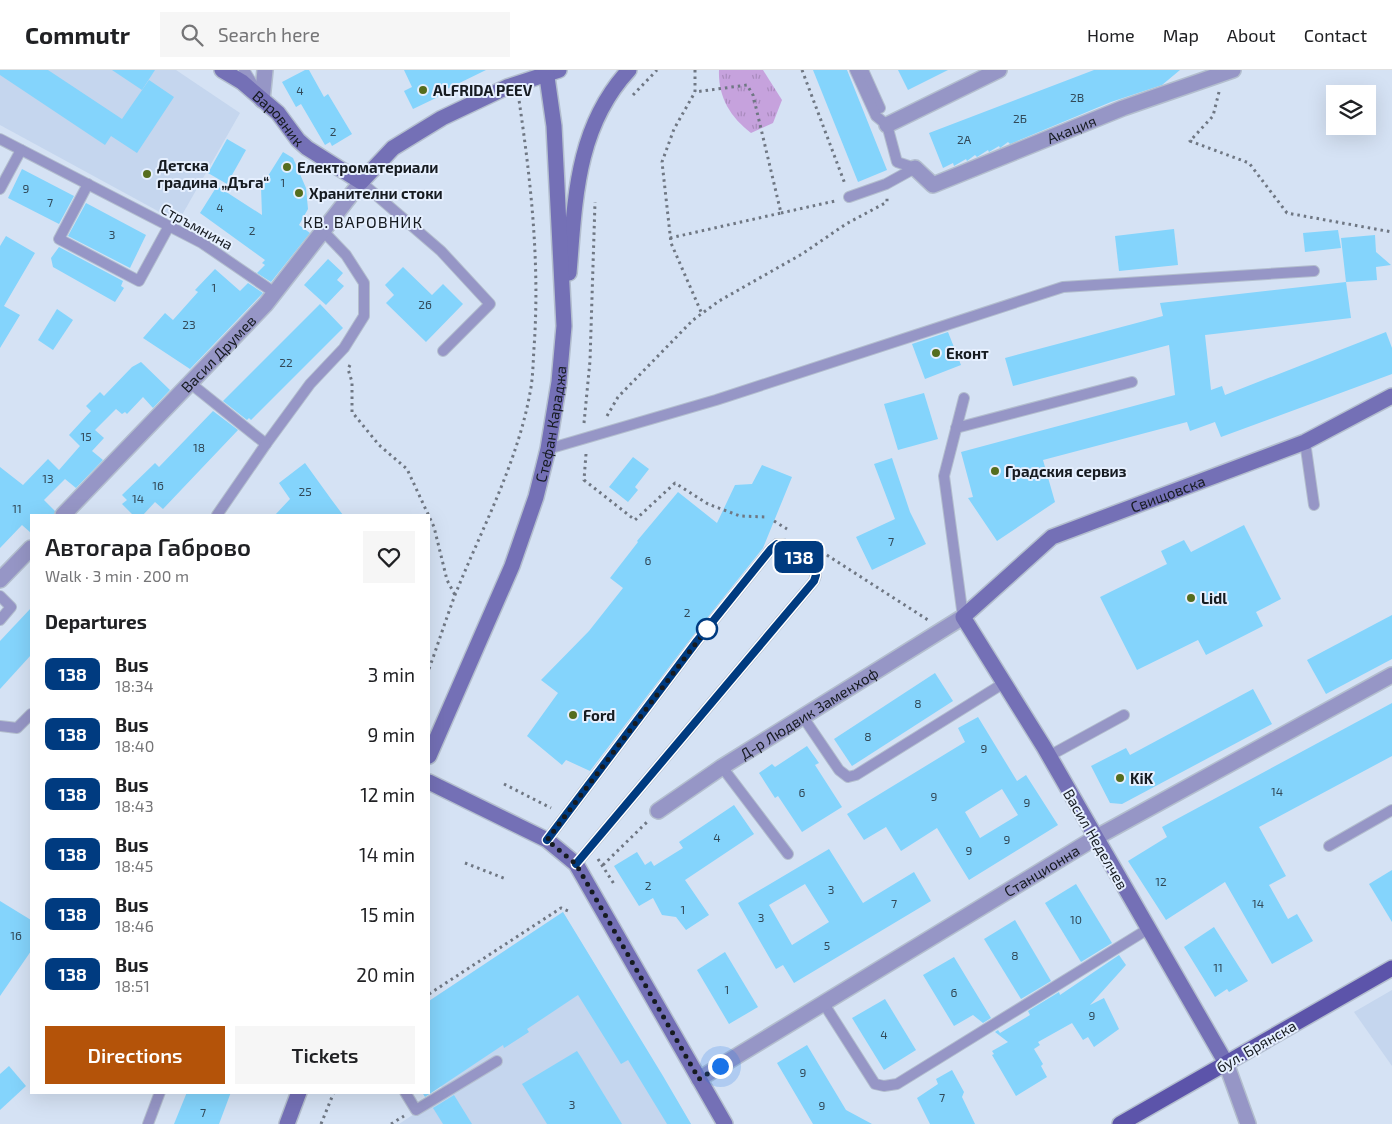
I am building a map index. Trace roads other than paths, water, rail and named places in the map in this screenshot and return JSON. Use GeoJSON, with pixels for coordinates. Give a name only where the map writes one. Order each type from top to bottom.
{"type":"FeatureCollection","features":[{"type":"Feature","properties":{"kind":"main road","name":"бул. Брянска"},"geometry":{"type":"LineString","coordinates":[[1120,1124],[1392,968]]}},
{"type":"Feature","properties":{"kind":"street","name":"Варовник"},"geometry":{"type":"LineString","coordinates":[[222,70],[242,82],[278,113],[298,140],[307,148],[361,182]]}},
{"type":"Feature","properties":{"kind":"street"},"geometry":{"type":"LineString","coordinates":[[262,100],[265,70]]}},
{"type":"Feature","properties":{"kind":"street"},"geometry":{"type":"LineString","coordinates":[[564,326],[578,177],[592,130],[605,105],[629,70]]}},
{"type":"Feature","properties":{"kind":"street"},"geometry":{"type":"LineString","coordinates":[[887,125],[999,70]]}},
{"type":"Feature","properties":{"kind":"street","name":"Стефан Караджа"},"geometry":{"type":"LineString","coordinates":[[430,754],[512,566],[536,497],[548,449],[559,382],[564,326],[551,72]]}},
{"type":"Feature","properties":{"kind":"street","name":"Васил Друмев"},"geometry":{"type":"LineString","coordinates":[[64,514],[275,293],[361,182],[393,148],[442,118],[507,87],[551,72]]}},
{"type":"Feature","properties":{"kind":"street","name":"Акация"},"geometry":{"type":"LineString","coordinates":[[915,168],[933,185],[1123,108],[1228,72]]}},
{"type":"Feature","properties":{"kind":"street","name":"Свищовска"},"geometry":{"type":"LineString","coordinates":[[963,617],[1052,537],[1305,442],[1392,396]]}},
{"type":"Feature","properties":{"kind":"street"},"geometry":{"type":"LineString","coordinates":[[0,580],[30,549]]}},
{"type":"Feature","properties":{"kind":"street","name":"Д-р Людвик Заменхоф"},"geometry":{"type":"LineString","coordinates":[[658,811],[722,768],[963,617]]}},
{"type":"Feature","properties":{"kind":"street","name":"Васил Неделчев"},"geometry":{"type":"LineString","coordinates":[[963,617],[1049,756],[1226,1063]]}},
{"type":"Feature","properties":{"kind":"street","name":"Станционна"},"geometry":{"type":"LineString","coordinates":[[699,1079],[1095,838],[1392,675]]}},
{"type":"Feature","properties":{"kind":"street"},"geometry":{"type":"LineString","coordinates":[[430,782],[547,840],[576,864],[725,1124]]}},
{"type":"Feature","properties":{"kind":"street"},"geometry":{"type":"LineString","coordinates":[[1226,1063],[1248,1124]]}},
{"type":"Feature","properties":{"kind":"street"},"geometry":{"type":"LineString","coordinates":[[287,1124],[298,1094]]}},
{"type":"Feature","properties":{"kind":"lane"},"geometry":{"type":"LineString","coordinates":[[244,70],[262,100]]}},
{"type":"Feature","properties":{"kind":"lane"},"geometry":{"type":"LineString","coordinates":[[855,70],[876,116],[887,125]]}},
{"type":"Feature","properties":{"kind":"lane"},"geometry":{"type":"LineString","coordinates":[[863,70],[887,125],[897,162],[915,168]]}},
{"type":"Feature","properties":{"kind":"lane","name":"Стръмнина"},"geometry":{"type":"LineString","coordinates":[[0,140],[202,243],[275,293]]}},
{"type":"Feature","properties":{"kind":"lane"},"geometry":{"type":"LineString","coordinates":[[0,189],[21,150]]}},
{"type":"Feature","properties":{"kind":"lane"},"geometry":{"type":"LineString","coordinates":[[849,197],[886,184],[915,168]]}},
{"type":"Feature","properties":{"kind":"lane"},"geometry":{"type":"LineString","coordinates":[[361,182],[441,251],[490,304],[443,351]]}},
{"type":"Feature","properties":{"kind":"lane"},"geometry":{"type":"LineString","coordinates":[[88,184],[59,239],[139,281],[169,226]]}},
{"type":"Feature","properties":{"kind":"lane"},"geometry":{"type":"LineString","coordinates":[[218,514],[310,384],[344,348],[364,316],[364,283],[346,255],[323,231]]}},
{"type":"Feature","properties":{"kind":"lane"},"geometry":{"type":"LineString","coordinates":[[548,449],[595,437],[1063,287],[1314,271]]}},
{"type":"Feature","properties":{"kind":"lane"},"geometry":{"type":"LineString","coordinates":[[956,428],[1132,382]]}},
{"type":"Feature","properties":{"kind":"lane"},"geometry":{"type":"LineString","coordinates":[[190,383],[266,444]]}},
{"type":"Feature","properties":{"kind":"lane"},"geometry":{"type":"LineString","coordinates":[[963,617],[944,476],[964,398]]}},
{"type":"Feature","properties":{"kind":"lane"},"geometry":{"type":"LineString","coordinates":[[1305,442],[1314,505]]}},
{"type":"Feature","properties":{"kind":"lane"},"geometry":{"type":"LineString","coordinates":[[547,840],[703,633],[771,549],[777,544],[783,544],[814,570],[816,575],[814,581],[576,864]]}},
{"type":"Feature","properties":{"kind":"lane"},"geometry":{"type":"LineString","coordinates":[[0,596],[10,607],[0,620]]}},
{"type":"Feature","properties":{"kind":"lane"},"geometry":{"type":"LineString","coordinates":[[803,717],[840,770],[848,777],[856,775],[1004,683]]}},
{"type":"Feature","properties":{"kind":"lane"},"geometry":{"type":"LineString","coordinates":[[0,726],[17,728],[30,715]]}},
{"type":"Feature","properties":{"kind":"lane"},"geometry":{"type":"LineString","coordinates":[[1049,756],[1124,715]]}},
{"type":"Feature","properties":{"kind":"lane"},"geometry":{"type":"LineString","coordinates":[[722,768],[788,854]]}},
{"type":"Feature","properties":{"kind":"lane"},"geometry":{"type":"LineString","coordinates":[[1329,846],[1392,810]]}},
{"type":"Feature","properties":{"kind":"lane"},"geometry":{"type":"LineString","coordinates":[[824,1004],[875,1084],[884,1086],[897,1084],[1148,929]]}},
{"type":"Feature","properties":{"kind":"lane"},"geometry":{"type":"LineString","coordinates":[[406,1094],[416,1110],[497,1061]]}},
{"type":"Feature","properties":{"kind":"lane"},"geometry":{"type":"LineString","coordinates":[[148,1124],[159,1094]]}},
{"type":"Feature","properties":{"kind":"place","name":"ALFRIDA PEEV"},"geometry":{"type":"Point","coordinates":[423,90]}},
{"type":"Feature","properties":{"kind":"place","name":"Електроматериали"},"geometry":{"type":"Point","coordinates":[287,167]}},
{"type":"Feature","properties":{"kind":"place","name":"Детска градина „Дъга“"},"geometry":{"type":"Point","coordinates":[147,174]}},
{"type":"Feature","properties":{"kind":"place","name":"Хранителни стоки"},"geometry":{"type":"Point","coordinates":[299,193]}},
{"type":"Feature","properties":{"kind":"place","name":"Еконт"},"geometry":{"type":"Point","coordinates":[936,353]}},
{"type":"Feature","properties":{"kind":"place","name":"Градския сервиз"},"geometry":{"type":"Point","coordinates":[995,471]}},
{"type":"Feature","properties":{"kind":"place","name":"Lidl"},"geometry":{"type":"Point","coordinates":[1191,598]}},
{"type":"Feature","properties":{"kind":"place","name":"Ford"},"geometry":{"type":"Point","coordinates":[573,715]}},
{"type":"Feature","properties":{"kind":"place","name":"KiK"},"geometry":{"type":"Point","coordinates":[1120,778]}},
{"type":"Feature","properties":{"kind":"district","name":"КВ. ВАРОВНИК"},"geometry":{"type":"Point","coordinates":[363,221]}}]}
